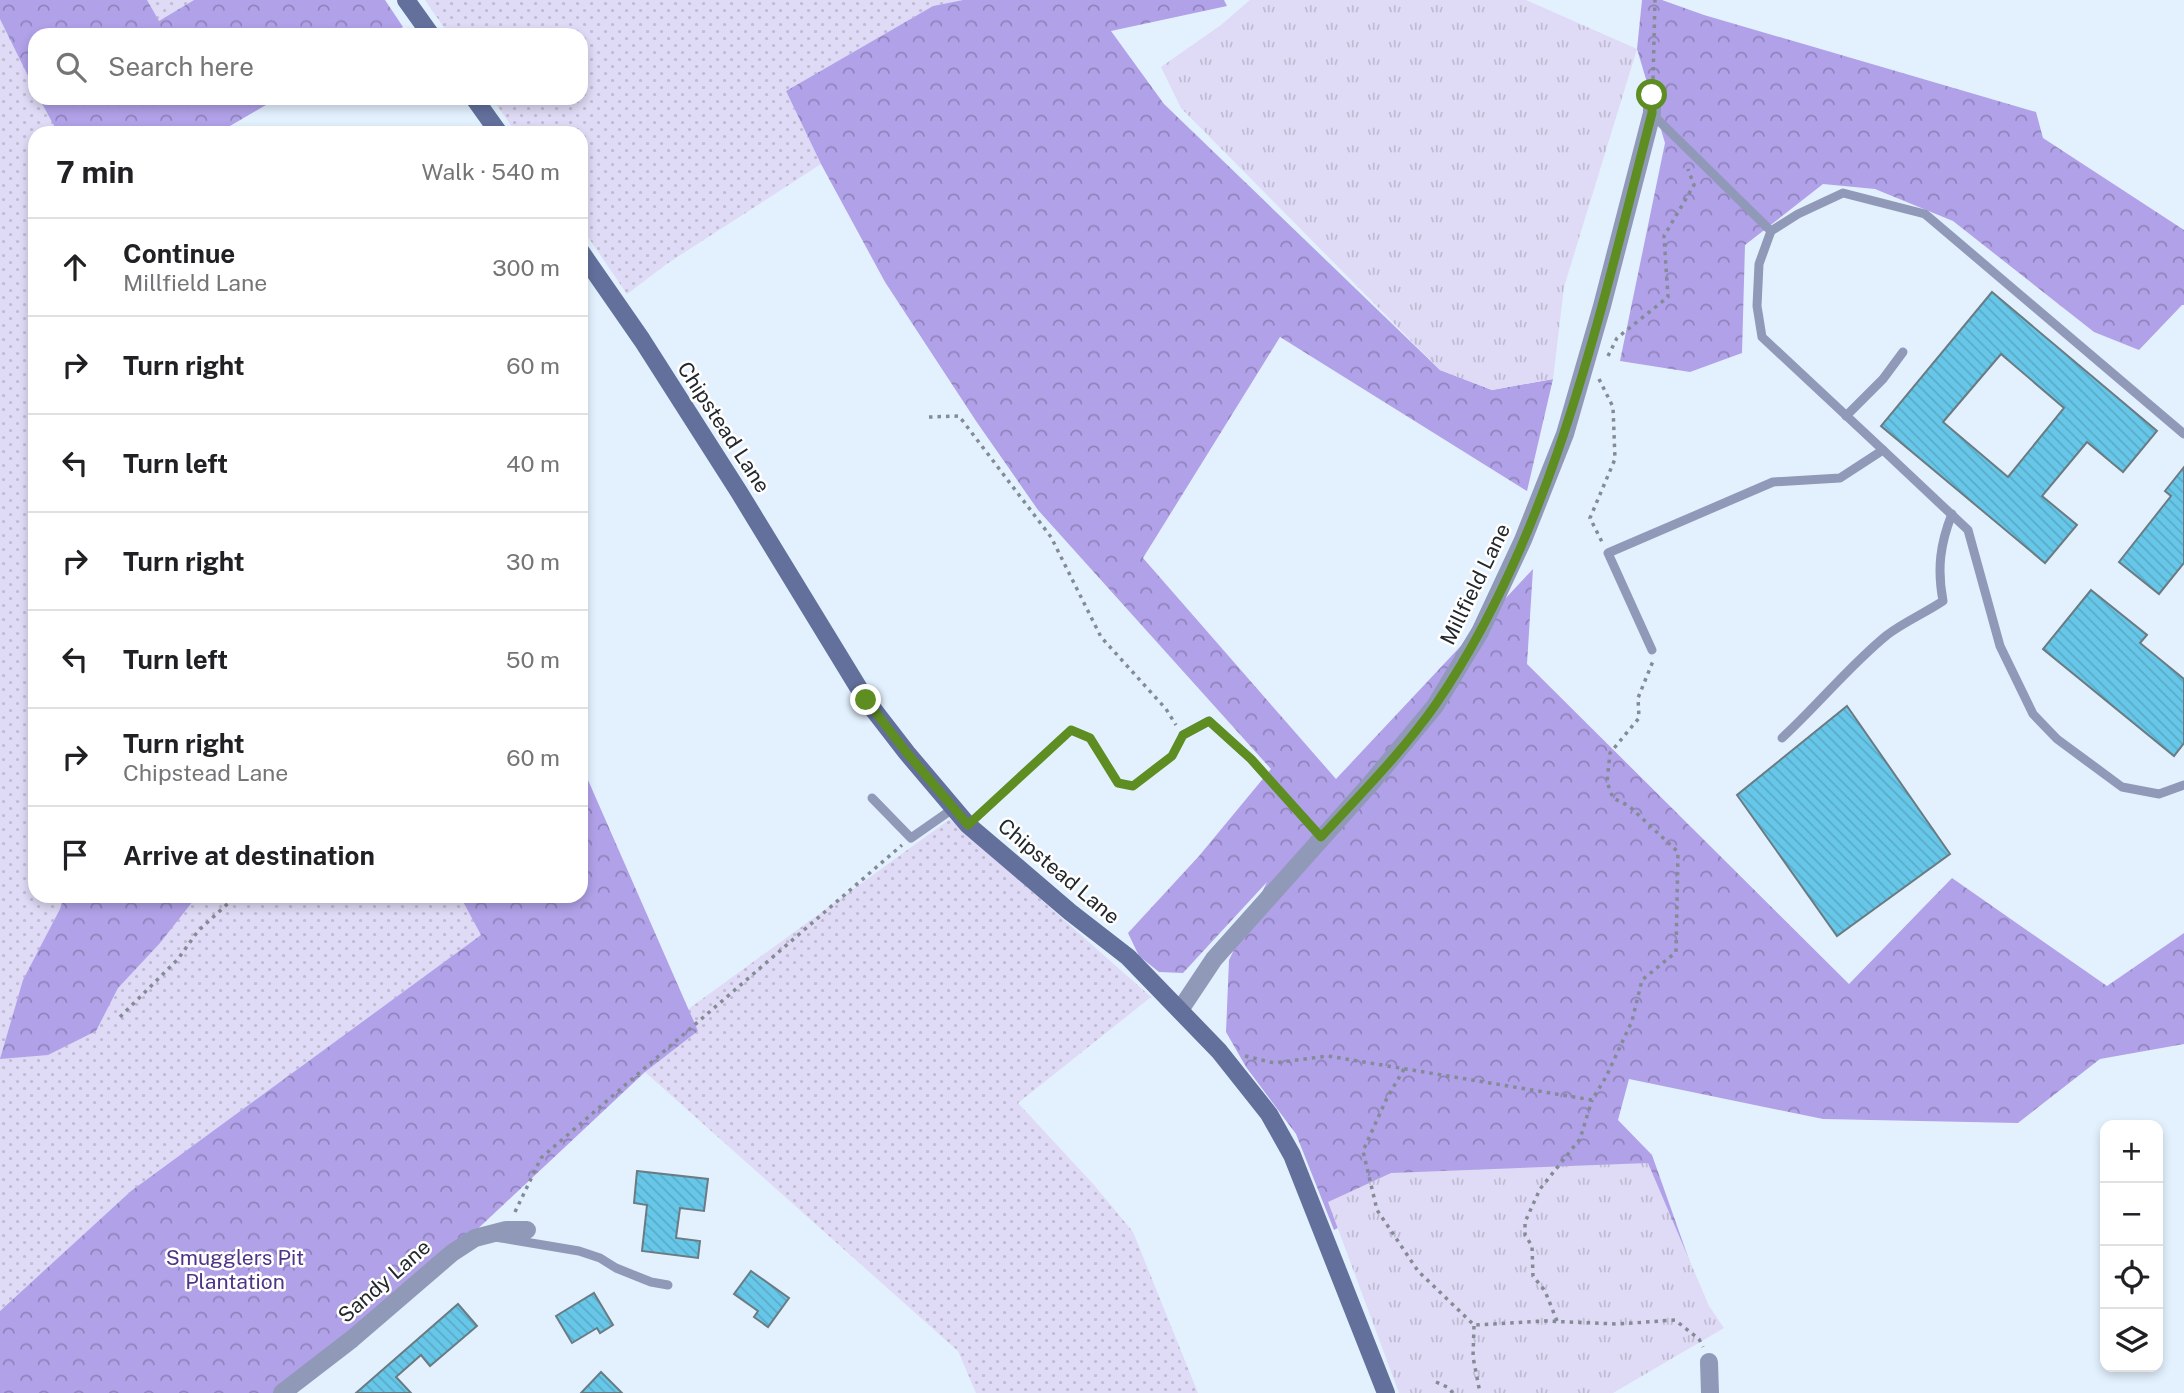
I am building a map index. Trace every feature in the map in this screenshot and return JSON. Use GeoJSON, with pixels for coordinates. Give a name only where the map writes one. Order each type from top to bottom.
{"type":"FeatureCollection","features":[{"type":"Feature","properties":{"kind":"street"},"geometry":{"type":"LineString","coordinates":[[407,0],[426,28]]}},
{"type":"Feature","properties":{"kind":"street","name":"Millfield Lane"},"geometry":{"type":"LineString","coordinates":[[1180,1010],[1214,959],[1372,782],[1435,706],[1480,632],[1523,540],[1565,434],[1602,306],[1652,104]]}},
{"type":"Feature","properties":{"kind":"street"},"geometry":{"type":"LineString","coordinates":[[479,105],[494,126]]}},
{"type":"Feature","properties":{"kind":"street","name":"Chipstead Lane"},"geometry":{"type":"LineString","coordinates":[[588,262],[642,340],[739,492],[866,700],[907,753],[968,825],[1070,912],[1128,957],[1219,1051],[1269,1114],[1293,1155],[1386,1393]]}},
{"type":"Feature","properties":{"kind":"street","name":"Sandy Lane"},"geometry":{"type":"LineString","coordinates":[[282,1393],[352,1339],[452,1253],[475,1238],[506,1230],[527,1230]]}},
{"type":"Feature","properties":{"kind":"street"},"geometry":{"type":"LineString","coordinates":[[1709,1362],[1710,1393]]}},
{"type":"Feature","properties":{"kind":"lane"},"geometry":{"type":"LineString","coordinates":[[1652,104],[1677,138],[1771,231]]}},
{"type":"Feature","properties":{"kind":"lane"},"geometry":{"type":"LineString","coordinates":[[2184,434],[1925,215],[1843,193],[1798,214],[1771,231],[1759,264],[1757,306],[1762,337],[1968,530],[2000,646],[2032,714],[2057,739],[2122,787],[2159,794],[2184,785]]}},
{"type":"Feature","properties":{"kind":"lane"},"geometry":{"type":"LineString","coordinates":[[1846,416],[1883,379],[1903,352]]}},
{"type":"Feature","properties":{"kind":"lane"},"geometry":{"type":"LineString","coordinates":[[1652,650],[1608,553],[1773,482],[1840,478],[1883,450]]}},
{"type":"Feature","properties":{"kind":"lane"},"geometry":{"type":"LineString","coordinates":[[1782,738],[1814,709],[1863,656],[1890,633],[1943,600],[1938,576],[1940,554],[1952,514]]}},
{"type":"Feature","properties":{"kind":"lane"},"geometry":{"type":"LineString","coordinates":[[1183,735],[1209,721],[1251,759],[1321,837]]}},
{"type":"Feature","properties":{"kind":"lane"},"geometry":{"type":"LineString","coordinates":[[872,798],[911,838],[954,808]]}},
{"type":"Feature","properties":{"kind":"lane"},"geometry":{"type":"LineString","coordinates":[[486,1235],[579,1251],[651,1282],[668,1285]]}},
{"type":"Feature","properties":{"kind":"path"},"geometry":{"type":"LineString","coordinates":[[1652,104],[1655,0]]}},
{"type":"Feature","properties":{"kind":"path"},"geometry":{"type":"LineString","coordinates":[[1607,357],[1617,338],[1668,297],[1664,236],[1694,185],[1677,138]]}},
{"type":"Feature","properties":{"kind":"path"},"geometry":{"type":"LineString","coordinates":[[1598,377],[1613,407],[1615,458],[1590,518],[1608,553]]}},
{"type":"Feature","properties":{"kind":"path"},"geometry":{"type":"LineString","coordinates":[[929,417],[959,416],[1051,537],[1101,636],[1166,709],[1183,735],[1172,756],[1133,786],[1118,783],[1090,738],[1071,730],[968,825]]}},
{"type":"Feature","properties":{"kind":"path"},"geometry":{"type":"LineString","coordinates":[[1557,1321],[1545,1291],[1533,1276],[1532,1246],[1525,1235],[1525,1222],[1540,1189],[1580,1139],[1592,1100],[1632,1021],[1642,980],[1676,952],[1678,852],[1629,806],[1613,798],[1607,782],[1610,752],[1639,718],[1638,698],[1653,662],[1652,650]]}},
{"type":"Feature","properties":{"kind":"path"},"geometry":{"type":"LineString","coordinates":[[506,1230],[541,1158],[911,838]]}},
{"type":"Feature","properties":{"kind":"path"},"geometry":{"type":"LineString","coordinates":[[120,1017],[178,959],[198,931],[228,903]]}},
{"type":"Feature","properties":{"kind":"path"},"geometry":{"type":"LineString","coordinates":[[1219,1051],[1274,1063],[1328,1056],[1592,1100]]}},
{"type":"Feature","properties":{"kind":"path"},"geometry":{"type":"LineString","coordinates":[[1404,1069],[1387,1098],[1363,1151],[1377,1210],[1418,1271],[1474,1325],[1474,1357],[1480,1393]]}},
{"type":"Feature","properties":{"kind":"path"},"geometry":{"type":"LineString","coordinates":[[1474,1325],[1557,1321],[1618,1324],[1675,1320],[1699,1339],[1709,1362]]}},
{"type":"Feature","properties":{"kind":"path"},"geometry":{"type":"LineString","coordinates":[[1436,1382],[1447,1387],[1452,1393]]}},
{"type":"Feature","properties":{"kind":"green space"},"geometry":{"type":"Polygon","coordinates":[[[0,0],[13,0],[28,31],[28,105],[65,105],[76,126],[28,126],[28,903],[465,903],[481,935],[131,1191],[0,1311],[0,0]]]}},
{"type":"Feature","properties":{"kind":"green space"},"geometry":{"type":"Polygon","coordinates":[[[0,0],[147,0],[159,21],[194,0],[385,0],[403,27],[28,28],[28,76],[0,19],[0,0]]]}},
{"type":"Feature","properties":{"kind":"green space"},"geometry":{"type":"Polygon","coordinates":[[[147,0],[194,0],[158,22],[147,0]]]}},
{"type":"Feature","properties":{"kind":"green space"},"geometry":{"type":"Polygon","coordinates":[[[425,0],[963,0],[933,6],[786,91],[821,164],[668,263],[627,294],[588,237],[588,126],[511,126],[497,105],[588,105],[588,28],[444,28],[425,0]]]}},
{"type":"Feature","properties":{"kind":"green space"},"geometry":{"type":"Polygon","coordinates":[[[963,0],[1224,0],[1227,6],[1111,31],[1164,104],[1440,370],[1492,390],[1553,379],[1527,491],[1280,337],[1143,558],[1336,779],[1533,569],[1527,664],[1849,984],[1952,878],[2107,986],[2184,933],[2184,1044],[2100,1059],[2018,1123],[1823,1119],[1629,1079],[1618,1120],[1652,1155],[1698,1285],[1387,1202],[1334,1230],[1296,1134],[1246,1067],[1226,1032],[1229,960],[1267,882],[1183,973],[1159,972],[1139,956],[1128,933],[1199,856],[1271,769],[1038,510],[885,282],[821,164],[786,91],[933,6],[963,0]]]}},
{"type":"Feature","properties":{"kind":"green space"},"geometry":{"type":"Polygon","coordinates":[[[1250,0],[1526,0],[1637,49],[1564,287],[1553,379],[1492,390],[1440,370],[1181,108],[1161,67],[1221,25],[1250,0]]]}},
{"type":"Feature","properties":{"kind":"green space"},"geometry":{"type":"Polygon","coordinates":[[[1642,0],[1662,0],[1704,15],[2036,112],[2043,138],[2184,230],[2184,305],[2139,350],[2094,332],[1953,221],[1875,189],[1823,184],[1745,245],[1742,353],[1690,372],[1620,361],[1665,143],[1637,49],[1642,0]]]}},
{"type":"Feature","properties":{"kind":"green space"},"geometry":{"type":"Polygon","coordinates":[[[43,105],[266,105],[230,126],[54,126],[43,105]]]}},
{"type":"Feature","properties":{"kind":"green space","name":"Smugglers Pit Plantation"},"geometry":{"type":"Polygon","coordinates":[[[588,780],[698,1031],[645,1072],[452,1253],[280,1393],[0,1393],[0,1311],[131,1191],[481,935],[464,903],[588,903],[588,780]]]}},
{"type":"Feature","properties":{"kind":"green space"},"geometry":{"type":"Polygon","coordinates":[[[950,819],[1151,997],[1018,1103],[1094,1185],[1133,1232],[1198,1393],[976,1393],[958,1351],[645,1072],[698,1031],[687,1010],[950,819]]]}},
{"type":"Feature","properties":{"kind":"green space"},"geometry":{"type":"Polygon","coordinates":[[[62,903],[191,903],[160,943],[118,988],[96,1031],[48,1055],[0,1059],[23,980],[62,903]]]}},
{"type":"Feature","properties":{"kind":"green space"},"geometry":{"type":"Polygon","coordinates":[[[1648,1163],[1709,1306],[1724,1328],[1613,1393],[1399,1393],[1328,1202],[1391,1173],[1648,1163]]]}},
{"type":"Feature","properties":{"kind":"building"},"geometry":{"type":"Polygon","coordinates":[[[1992,292],[2157,431],[2123,472],[2087,442],[2042,496],[2077,525],[2045,563],[1881,426],[1992,292]],[[2001,354],[1943,422],[2008,477],[2064,408],[2001,354]]]}},
{"type":"Feature","properties":{"kind":"building"},"geometry":{"type":"Polygon","coordinates":[[[2184,467],[2184,563],[2159,594],[2119,562],[2171,496],[2165,491],[2184,467]]]}},
{"type":"Feature","properties":{"kind":"building"},"geometry":{"type":"Polygon","coordinates":[[[2091,590],[2147,635],[2140,643],[2184,679],[2184,743],[2174,756],[2043,649],[2091,590]]]}},
{"type":"Feature","properties":{"kind":"building"},"geometry":{"type":"Polygon","coordinates":[[[1847,706],[1950,854],[1837,936],[1737,795],[1847,706]]]}},
{"type":"Feature","properties":{"kind":"building"},"geometry":{"type":"Polygon","coordinates":[[[637,1171],[708,1179],[704,1211],[680,1208],[676,1238],[700,1241],[698,1258],[642,1251],[647,1205],[634,1203],[637,1171]]]}},
{"type":"Feature","properties":{"kind":"building"},"geometry":{"type":"Polygon","coordinates":[[[751,1271],[789,1298],[768,1327],[754,1317],[758,1311],[734,1294],[751,1271]]]}},
{"type":"Feature","properties":{"kind":"building"},"geometry":{"type":"Polygon","coordinates":[[[594,1293],[613,1325],[600,1333],[597,1328],[572,1343],[556,1316],[594,1293]]]}},
{"type":"Feature","properties":{"kind":"building"},"geometry":{"type":"Polygon","coordinates":[[[458,1304],[477,1326],[430,1366],[421,1355],[396,1377],[411,1393],[356,1393],[458,1304]]]}},
{"type":"Feature","properties":{"kind":"building"},"geometry":{"type":"Polygon","coordinates":[[[601,1372],[622,1393],[581,1393],[601,1372]]]}},
{"type":"Feature","properties":{"kind":"route"},"geometry":{"type":"LineString","coordinates":[[866,700],[968,825],[1071,730],[1090,738],[1118,783],[1133,786],[1172,756],[1183,735],[1209,721],[1251,759],[1321,837],[1372,782],[1435,706],[1480,632],[1523,540],[1565,434],[1602,306],[1652,113],[1652,95]]}}]}
